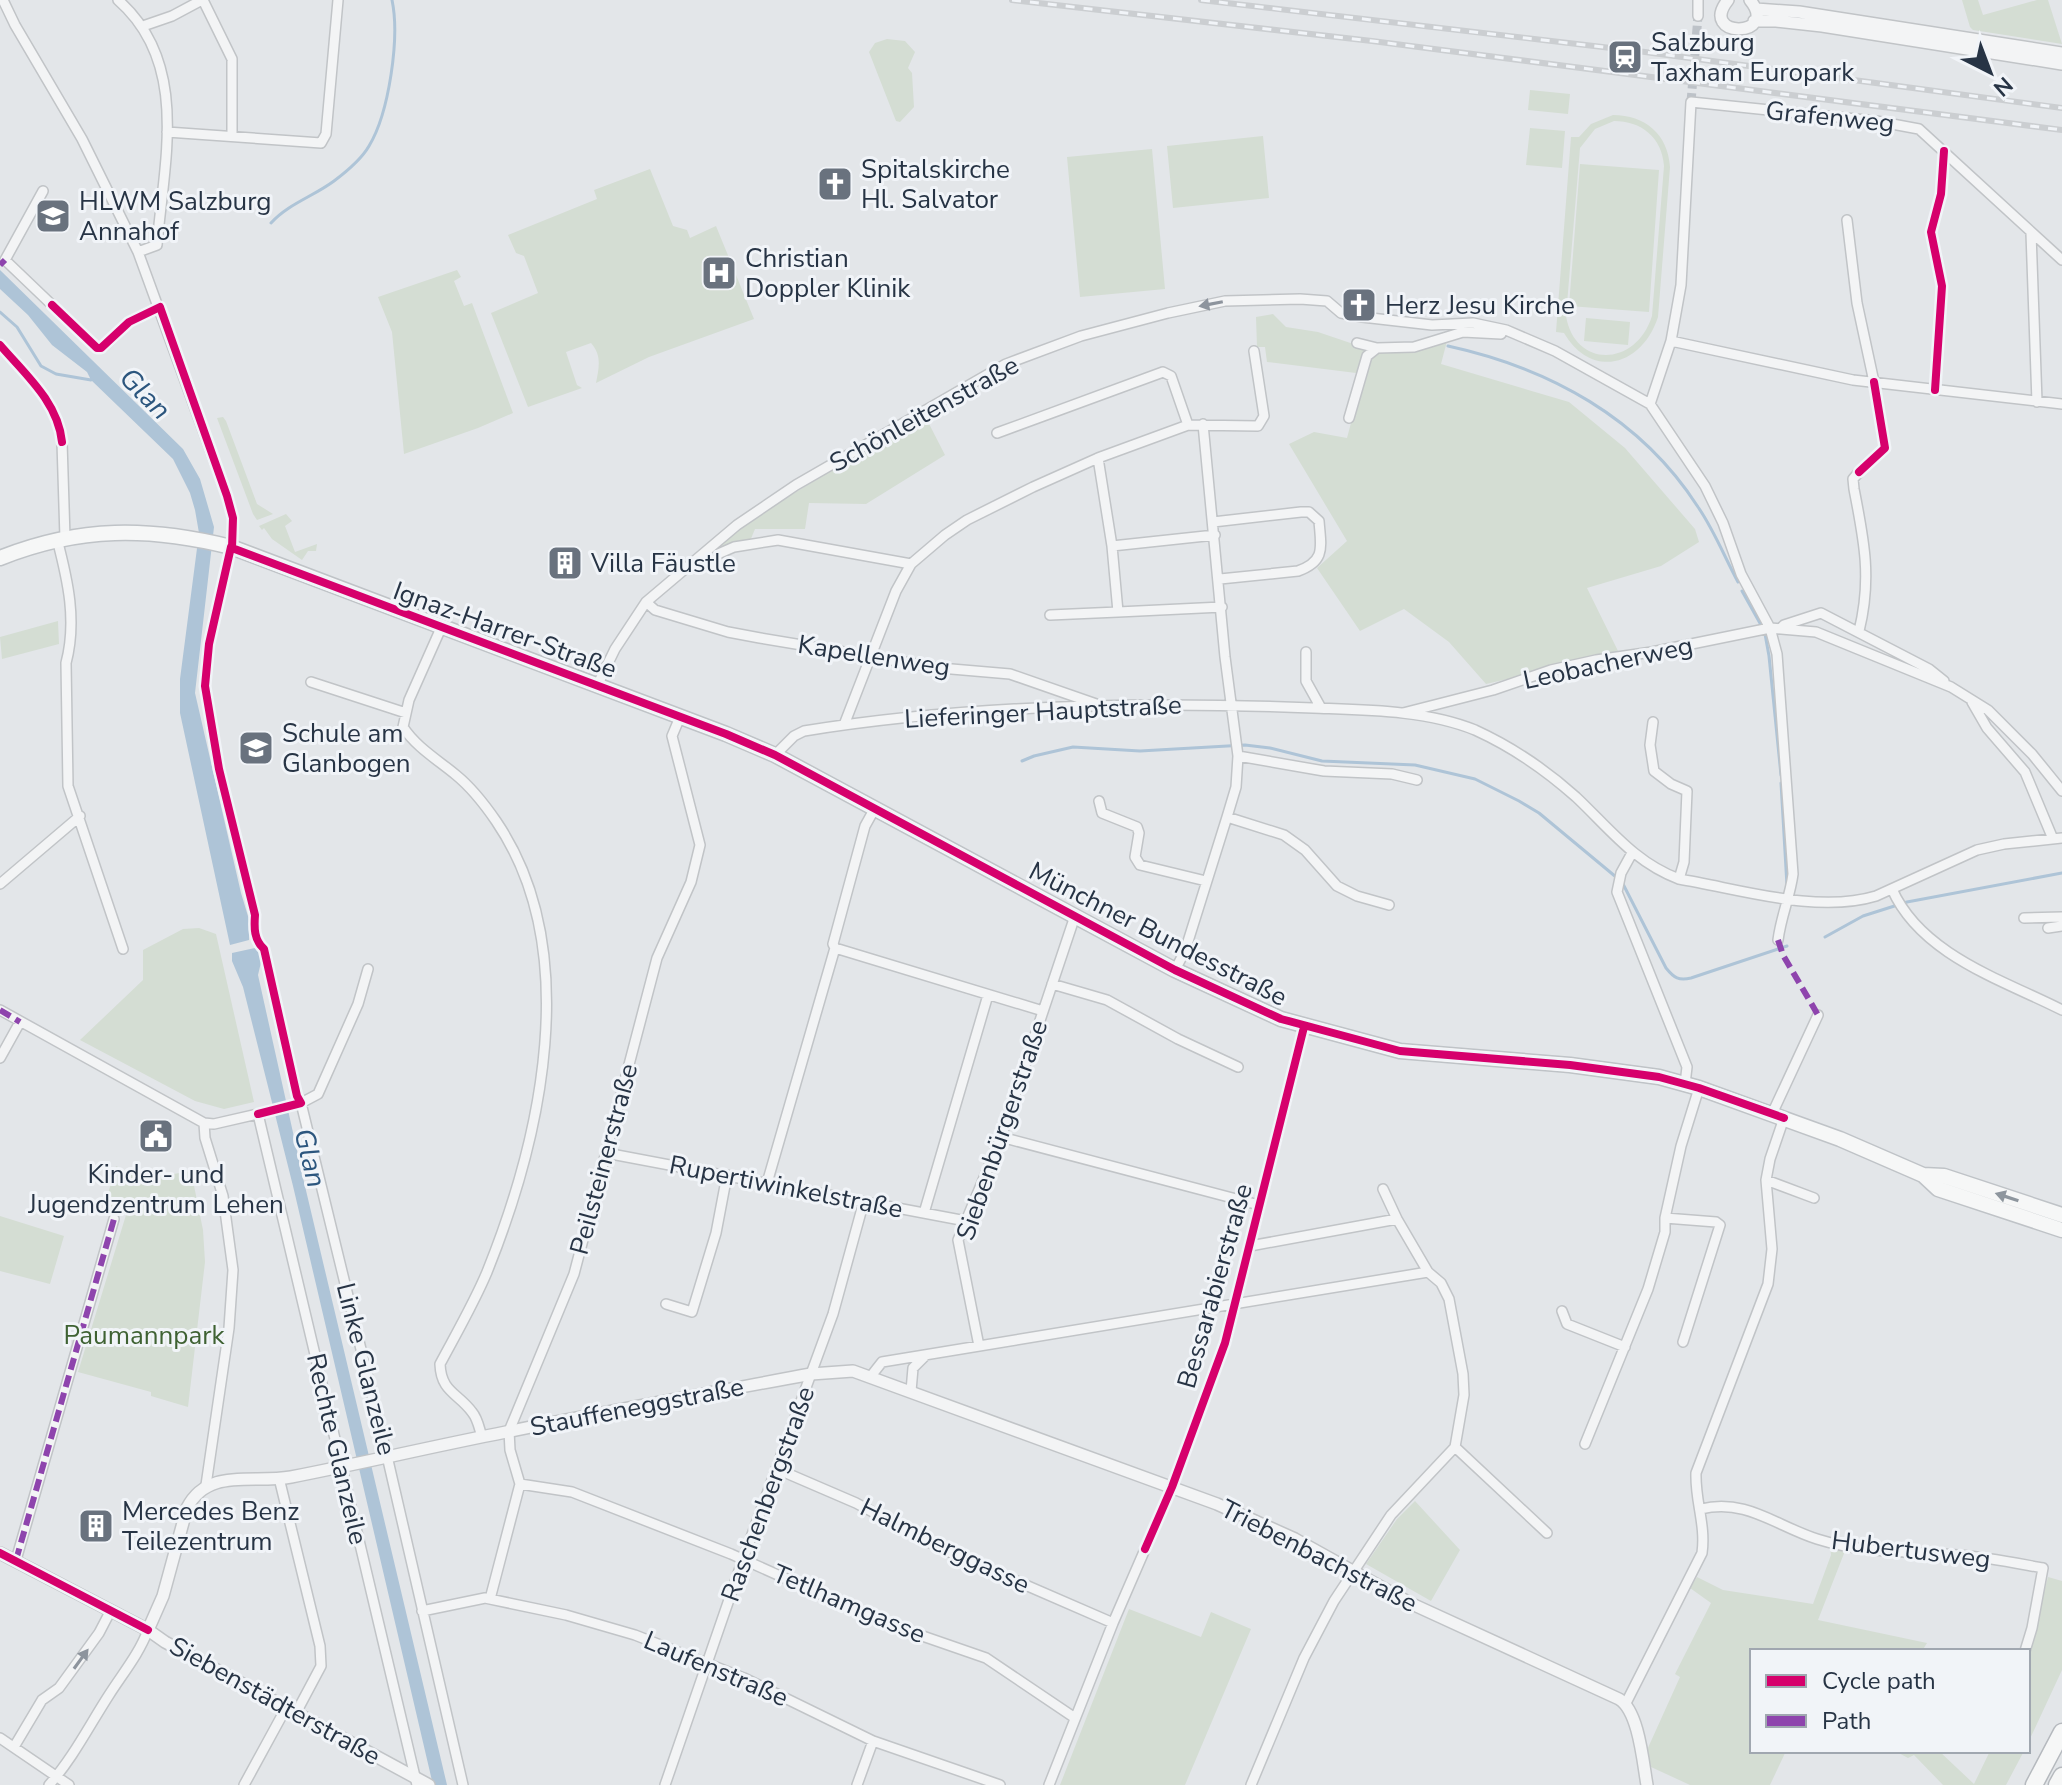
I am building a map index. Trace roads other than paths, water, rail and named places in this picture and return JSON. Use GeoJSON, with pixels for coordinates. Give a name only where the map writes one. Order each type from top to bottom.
{"type":"FeatureCollection","features":[{"type":"Feature","properties":{"kind":"highway"},"geometry":{"type":"LineString","coordinates":[[2034,1785],[2062,1733]]}},
{"type":"Feature","properties":{"kind":"highway"},"geometry":{"type":"LineString","coordinates":[[2057,1785],[2062,1776]]}},
{"type":"Feature","properties":{"kind":"main road","name":"Ignaz-Harrer-Straße"},"geometry":{"type":"LineString","coordinates":[[0,558],[32,545],[61,539],[148,532],[226,546],[775,755]]}},
{"type":"Feature","properties":{"kind":"main road","name":"Münchner Bundesstraße"},"geometry":{"type":"LineString","coordinates":[[775,755],[1175,970],[1281,1019],[1332,1035],[1427,1054],[1624,1071],[1692,1086],[1778,1116],[1923,1175],[1944,1176],[2062,1215]]}},
{"type":"Feature","properties":{"kind":"main road","name":"Münchner Bundesstraße"},"geometry":{"type":"LineString","coordinates":[[1923,1175],[1938,1189],[2062,1230]]}},
{"type":"Feature","properties":{"kind":"street"},"geometry":{"type":"LineString","coordinates":[[3,0],[82,139],[138,252],[227,496],[233,518],[226,546]]}},
{"type":"Feature","properties":{"kind":"street"},"geometry":{"type":"LineString","coordinates":[[118,0],[143,26],[162,72],[168,99],[157,245],[138,252]]}},
{"type":"Feature","properties":{"kind":"street"},"geometry":{"type":"LineString","coordinates":[[143,26],[172,16],[202,0],[232,59],[232,136]]}},
{"type":"Feature","properties":{"kind":"street"},"geometry":{"type":"LineString","coordinates":[[167,132],[316,144],[325,139],[338,0]]}},
{"type":"Feature","properties":{"kind":"street"},"geometry":{"type":"LineString","coordinates":[[1698,0],[1698,16]]}},
{"type":"Feature","properties":{"kind":"street"},"geometry":{"type":"LineString","coordinates":[[1728,0],[1722,14],[1730,28],[1746,29],[1753,10]]}},
{"type":"Feature","properties":{"kind":"street"},"geometry":{"type":"LineString","coordinates":[[0,9],[15,25]]}},
{"type":"Feature","properties":{"kind":"street"},"geometry":{"type":"LineString","coordinates":[[1753,10],[1799,12],[2062,53]]}},
{"type":"Feature","properties":{"kind":"street"},"geometry":{"type":"LineString","coordinates":[[1753,10],[1776,21],[2062,64]]}},
{"type":"Feature","properties":{"kind":"street","name":"Grafenweg"},"geometry":{"type":"LineString","coordinates":[[1671,341],[1683,273],[1691,102],[1919,129],[2062,260]]}},
{"type":"Feature","properties":{"kind":"street"},"geometry":{"type":"LineString","coordinates":[[43,191],[5,260],[97,348],[101,348],[129,322],[160,307]]}},
{"type":"Feature","properties":{"kind":"street"},"geometry":{"type":"LineString","coordinates":[[1847,220],[1857,303],[1874,382]]}},
{"type":"Feature","properties":{"kind":"street"},"geometry":{"type":"LineString","coordinates":[[2031,233],[2037,402]]}},
{"type":"Feature","properties":{"kind":"street","name":"Schönleitenstraße"},"geometry":{"type":"LineString","coordinates":[[597,686],[615,649],[646,602],[737,525],[796,485],[1006,364],[1081,336],[1225,301],[1327,301],[1348,315],[1432,325],[1473,323],[1520,335],[1650,404]]}},
{"type":"Feature","properties":{"kind":"street","name":"Schönleitenstraße"},"geometry":{"type":"LineString","coordinates":[[1357,343],[1377,348],[1414,347],[1463,332],[1520,335]]}},
{"type":"Feature","properties":{"kind":"street"},"geometry":{"type":"LineString","coordinates":[[1778,940],[1780,918],[1790,899],[1793,874],[1775,628],[1741,574],[1723,523],[1705,486],[1650,404],[1671,341],[1784,367],[1874,382],[2062,404]]}},
{"type":"Feature","properties":{"kind":"street"},"geometry":{"type":"LineString","coordinates":[[1349,418],[1367,356],[1377,348]]}},
{"type":"Feature","properties":{"kind":"street"},"geometry":{"type":"LineString","coordinates":[[844,725],[896,591],[911,564],[926,550],[967,520],[1098,458],[1188,425],[1258,426],[1264,416],[1254,351]]}},
{"type":"Feature","properties":{"kind":"street"},"geometry":{"type":"LineString","coordinates":[[997,433],[1163,372],[1171,376],[1188,425]]}},
{"type":"Feature","properties":{"kind":"street"},"geometry":{"type":"LineString","coordinates":[[1175,970],[1185,951],[1236,787],[1237,749],[1203,424]]}},
{"type":"Feature","properties":{"kind":"street"},"geometry":{"type":"LineString","coordinates":[[62,442],[61,539],[72,613],[71,646],[66,663],[68,786],[123,949]]}},
{"type":"Feature","properties":{"kind":"street"},"geometry":{"type":"LineString","coordinates":[[1098,458],[1112,546],[1118,612]]}},
{"type":"Feature","properties":{"kind":"street"},"geometry":{"type":"LineString","coordinates":[[1859,472],[1853,479],[1868,572],[1865,608],[1859,631]]}},
{"type":"Feature","properties":{"kind":"street"},"geometry":{"type":"LineString","coordinates":[[1213,522],[1301,512],[1309,512],[1319,521],[1321,548],[1318,561],[1307,568],[1220,579]]}},
{"type":"Feature","properties":{"kind":"street"},"geometry":{"type":"LineString","coordinates":[[1112,546],[1215,535]]}},
{"type":"Feature","properties":{"kind":"street"},"geometry":{"type":"LineString","coordinates":[[718,554],[734,547],[778,540],[911,564]]}},
{"type":"Feature","properties":{"kind":"street","name":"Kapellenweg"},"geometry":{"type":"LineString","coordinates":[[646,602],[655,610],[728,632],[871,658],[1010,674],[1104,707]]}},
{"type":"Feature","properties":{"kind":"street"},"geometry":{"type":"LineString","coordinates":[[1050,615],[1222,607]]}},
{"type":"Feature","properties":{"kind":"street"},"geometry":{"type":"LineString","coordinates":[[1775,628],[1821,613],[1929,669],[1999,719],[2062,791]]}},
{"type":"Feature","properties":{"kind":"street"},"geometry":{"type":"LineString","coordinates":[[441,628],[403,727],[411,739],[460,778],[511,846],[532,900],[544,956],[544,1048],[532,1130],[513,1203],[489,1265],[440,1364],[446,1387],[472,1411],[482,1437]]}},
{"type":"Feature","properties":{"kind":"street"},"geometry":{"type":"LineString","coordinates":[[1775,628],[1816,632],[1951,687]]}},
{"type":"Feature","properties":{"kind":"street","name":"Leobacherweg"},"geometry":{"type":"LineString","coordinates":[[1400,714],[1493,690],[1551,670],[1775,628]]}},
{"type":"Feature","properties":{"kind":"street"},"geometry":{"type":"LineString","coordinates":[[1306,652],[1306,681],[1321,708]]}},
{"type":"Feature","properties":{"kind":"street"},"geometry":{"type":"LineString","coordinates":[[311,682],[406,713]]}},
{"type":"Feature","properties":{"kind":"street"},"geometry":{"type":"LineString","coordinates":[[1972,702],[1987,728],[2025,772],[2057,839]]}},
{"type":"Feature","properties":{"kind":"street","name":"Lieferinger Hauptstraße"},"geometry":{"type":"LineString","coordinates":[[775,755],[794,736],[804,731],[904,717],[1104,707],[1232,705],[1321,708],[1400,714],[1474,730],[1556,780],[1632,853],[1662,872],[1679,879],[1790,899],[1837,903],[1897,899],[1977,850],[2057,839]]}},
{"type":"Feature","properties":{"kind":"street","name":"Peilsteinerstraße"},"geometry":{"type":"LineString","coordinates":[[509,1431],[574,1274],[660,948],[691,882],[700,843],[672,736],[680,717]]}},
{"type":"Feature","properties":{"kind":"street"},"geometry":{"type":"LineString","coordinates":[[1653,722],[1650,745],[1654,771],[1687,791],[1684,862],[1679,879]]}},
{"type":"Feature","properties":{"kind":"street"},"geometry":{"type":"LineString","coordinates":[[1237,749],[1324,771],[1392,774],[1417,780]]}},
{"type":"Feature","properties":{"kind":"street"},"geometry":{"type":"LineString","coordinates":[[1099,801],[1102,813],[1137,827],[1135,860],[1143,867],[1206,878]]}},
{"type":"Feature","properties":{"kind":"street"},"geometry":{"type":"LineString","coordinates":[[767,1183],[835,948],[833,944],[865,826],[875,808]]}},
{"type":"Feature","properties":{"kind":"street"},"geometry":{"type":"LineString","coordinates":[[0,884],[80,816]]}},
{"type":"Feature","properties":{"kind":"street"},"geometry":{"type":"LineString","coordinates":[[1227,817],[1284,835],[1305,850],[1337,886],[1357,896],[1389,905]]}},
{"type":"Feature","properties":{"kind":"street"},"geometry":{"type":"LineString","coordinates":[[1585,1444],[1648,1289],[1665,1232],[1665,1218],[1692,1086],[1617,892],[1619,878],[1632,853]]}},
{"type":"Feature","properties":{"kind":"street"},"geometry":{"type":"LineString","coordinates":[[1897,899],[1924,933],[1963,961],[2062,1010]]}},
{"type":"Feature","properties":{"kind":"street","name":"Siebenbürgerstraße"},"geometry":{"type":"LineString","coordinates":[[979,1346],[958,1240],[1001,1137],[1075,916]]}},
{"type":"Feature","properties":{"kind":"street"},"geometry":{"type":"LineString","coordinates":[[2024,918],[2062,917]]}},
{"type":"Feature","properties":{"kind":"street"},"geometry":{"type":"LineString","coordinates":[[2048,928],[2062,926]]}},
{"type":"Feature","properties":{"kind":"street"},"geometry":{"type":"LineString","coordinates":[[835,948],[1043,1011]]}},
{"type":"Feature","properties":{"kind":"street","name":"Linke Glanzeile"},"geometry":{"type":"LineString","coordinates":[[368,969],[358,1004],[318,1094],[301,1103],[463,1785]]}},
{"type":"Feature","properties":{"kind":"street"},"geometry":{"type":"LineString","coordinates":[[1052,984],[1107,1000],[1238,1067]]}},
{"type":"Feature","properties":{"kind":"street"},"geometry":{"type":"LineString","coordinates":[[924,1213],[988,995]]}},
{"type":"Feature","properties":{"kind":"street"},"geometry":{"type":"LineString","coordinates":[[0,1010],[204,1123],[205,1138],[223,1196],[233,1270],[229,1328],[206,1485],[193,1496],[187,1508],[163,1596],[140,1651],[49,1785]]}},
{"type":"Feature","properties":{"kind":"street"},"geometry":{"type":"LineString","coordinates":[[1647,1785],[1634,1722],[1626,1703],[1702,1553],[1704,1539],[1701,1509],[1695,1493],[1696,1473],[1769,1280],[1772,1249],[1766,1180],[1778,1116],[1818,1015]]}},
{"type":"Feature","properties":{"kind":"street"},"geometry":{"type":"LineString","coordinates":[[0,1058],[20,1022]]}},
{"type":"Feature","properties":{"kind":"street","name":"Bessarabierstraße"},"geometry":{"type":"LineString","coordinates":[[1049,1785],[1113,1623],[1172,1487],[1225,1343],[1304,1027]]}},
{"type":"Feature","properties":{"kind":"street","name":"Rechte Glanzeile"},"geometry":{"type":"LineString","coordinates":[[204,1123],[219,1123],[258,1114],[421,1782]]}},
{"type":"Feature","properties":{"kind":"street"},"geometry":{"type":"LineString","coordinates":[[1001,1137],[1259,1205]]}},
{"type":"Feature","properties":{"kind":"street","name":"Rupertiwinkelstraße"},"geometry":{"type":"LineString","coordinates":[[606,1153],[966,1221]]}},
{"type":"Feature","properties":{"kind":"street"},"geometry":{"type":"LineString","coordinates":[[666,1304],[692,1312],[716,1233],[727,1175]]}},
{"type":"Feature","properties":{"kind":"street"},"geometry":{"type":"LineString","coordinates":[[1766,1180],[1814,1198]]}},
{"type":"Feature","properties":{"kind":"street"},"geometry":{"type":"LineString","coordinates":[[1251,1785],[1304,1658],[1334,1601],[1391,1515],[1455,1447],[1464,1395],[1449,1299],[1441,1283],[1428,1272],[1383,1189]]}},
{"type":"Feature","properties":{"kind":"street","name":"Raschenbergstraße"},"geometry":{"type":"LineString","coordinates":[[665,1785],[841,1288],[864,1201]]}},
{"type":"Feature","properties":{"kind":"street"},"geometry":{"type":"LineString","coordinates":[[1665,1218],[1716,1222],[1720,1225],[1683,1342]]}},
{"type":"Feature","properties":{"kind":"street"},"geometry":{"type":"LineString","coordinates":[[16,1560],[114,1219]]}},
{"type":"Feature","properties":{"kind":"street"},"geometry":{"type":"LineString","coordinates":[[1250,1246],[1397,1219]]}},
{"type":"Feature","properties":{"kind":"street"},"geometry":{"type":"LineString","coordinates":[[871,1376],[882,1362],[1428,1272]]}},
{"type":"Feature","properties":{"kind":"street"},"geometry":{"type":"LineString","coordinates":[[1562,1311],[1567,1324],[1625,1347]]}},
{"type":"Feature","properties":{"kind":"street"},"geometry":{"type":"LineString","coordinates":[[911,1391],[913,1368],[918,1360],[927,1355]]}},
{"type":"Feature","properties":{"kind":"street","name":"Stauffeneggstraße"},"geometry":{"type":"LineString","coordinates":[[206,1485],[279,1478],[342,1467],[509,1431],[811,1374],[837,1370],[871,1376]]}},
{"type":"Feature","properties":{"kind":"street","name":"Triebenbachstraße"},"geometry":{"type":"LineString","coordinates":[[871,1376],[1172,1487],[1295,1539],[1412,1604],[1626,1703]]}},
{"type":"Feature","properties":{"kind":"street"},"geometry":{"type":"LineString","coordinates":[[490,1599],[520,1484],[510,1450],[509,1431]]}},
{"type":"Feature","properties":{"kind":"street"},"geometry":{"type":"LineString","coordinates":[[1455,1447],[1547,1533]]}},
{"type":"Feature","properties":{"kind":"street","name":"Halmberggasse"},"geometry":{"type":"LineString","coordinates":[[777,1469],[856,1503],[938,1547],[1113,1623]]}},
{"type":"Feature","properties":{"kind":"street"},"geometry":{"type":"LineString","coordinates":[[244,1785],[321,1666],[320,1646],[279,1478]]}},
{"type":"Feature","properties":{"kind":"street","name":"Tetlhamgasse"},"geometry":{"type":"LineString","coordinates":[[520,1484],[572,1492],[743,1559],[885,1623],[986,1658],[1075,1718]]}},
{"type":"Feature","properties":{"kind":"street","name":"Hubertusweg"},"geometry":{"type":"LineString","coordinates":[[1701,1509],[1718,1505],[1739,1507],[1817,1539],[1856,1548],[1958,1555],[2043,1568],[2026,1649]]}},
{"type":"Feature","properties":{"kind":"street","name":"Siebenstädterstraße"},"geometry":{"type":"LineString","coordinates":[[0,1553],[148,1630],[421,1782]]}},
{"type":"Feature","properties":{"kind":"street","name":"Laufenstraße"},"geometry":{"type":"LineString","coordinates":[[422,1611],[485,1598],[566,1615],[635,1635],[744,1678],[873,1741],[1000,1785]]}},
{"type":"Feature","properties":{"kind":"street"},"geometry":{"type":"LineString","coordinates":[[14,1747],[42,1700],[59,1688],[102,1629],[111,1610]]}},
{"type":"Feature","properties":{"kind":"street"},"geometry":{"type":"LineString","coordinates":[[0,1738],[69,1785]]}},
{"type":"Feature","properties":{"kind":"street"},"geometry":{"type":"LineString","coordinates":[[857,1785],[873,1741]]}},
{"type":"Feature","properties":{"kind":"water"},"geometry":{"type":"Polygon","coordinates":[[[0,270],[183,449],[200,479],[214,527],[195,693],[241,893],[254,936],[249,935],[249,940],[230,945],[180,713],[180,679],[199,533],[190,493],[173,459],[91,380],[87,372],[52,345],[28,315],[0,289],[0,270]]]}},
{"type":"Feature","properties":{"kind":"water"},"geometry":{"type":"Polygon","coordinates":[[[259,947],[262,958],[258,975],[304,1182],[447,1785],[433,1785],[293,1186],[243,987],[232,961],[232,953],[259,947]]]}},
{"type":"Feature","properties":{"kind":"waterway"},"geometry":{"type":"LineString","coordinates":[[271,223],[339,177],[358,161],[369,146],[382,115],[391,75],[395,34],[392,0]]}},
{"type":"Feature","properties":{"kind":"waterway"},"geometry":{"type":"LineString","coordinates":[[0,312],[17,327],[41,366],[56,374],[91,380],[93,377]]}},
{"type":"Feature","properties":{"kind":"waterway"},"geometry":{"type":"LineString","coordinates":[[1448,346],[1522,368],[1556,383],[1590,401],[1620,423],[1649,447],[1675,475],[1704,516],[1738,582]]}},
{"type":"Feature","properties":{"kind":"waterway"},"geometry":{"type":"LineString","coordinates":[[1742,591],[1761,625]]}},
{"type":"Feature","properties":{"kind":"waterway"},"geometry":{"type":"LineString","coordinates":[[1765,634],[1781,775]]}},
{"type":"Feature","properties":{"kind":"waterway"},"geometry":{"type":"LineString","coordinates":[[1022,761],[1073,747],[1140,751],[1245,745],[1322,761],[1415,765],[1475,779],[1519,801],[1539,813],[1616,877]]}},
{"type":"Feature","properties":{"kind":"waterway"},"geometry":{"type":"LineString","coordinates":[[1781,783],[1787,886]]}},
{"type":"Feature","properties":{"kind":"waterway"},"geometry":{"type":"LineString","coordinates":[[1825,937],[1863,916],[1907,902],[2062,873]]}},
{"type":"Feature","properties":{"kind":"waterway"},"geometry":{"type":"LineString","coordinates":[[1622,882],[1666,968],[1677,978],[1691,978],[1787,946]]}},
{"type":"Feature","properties":{"kind":"tunnel"},"geometry":{"type":"LineString","coordinates":[[1691,102],[1698,16]]}},
{"type":"Feature","properties":{"kind":"railway"},"geometry":{"type":"LineString","coordinates":[[1012,0],[1372,41],[2062,130]]}},
{"type":"Feature","properties":{"kind":"railway"},"geometry":{"type":"LineString","coordinates":[[1201,0],[1645,52],[2062,108]]}},
{"type":"Feature","properties":{"kind":"place","name":"Salzburg Taxham Europark"},"geometry":{"type":"Point","coordinates":[1625,57]}},
{"type":"Feature","properties":{"kind":"place","name":"Spitalskirche Hl. Salvator"},"geometry":{"type":"Point","coordinates":[835,184]}},
{"type":"Feature","properties":{"kind":"place","name":"HLWM Salzburg Annahof"},"geometry":{"type":"Point","coordinates":[53,216]}},
{"type":"Feature","properties":{"kind":"place","name":"Christian Doppler Klinik"},"geometry":{"type":"Point","coordinates":[719,273]}},
{"type":"Feature","properties":{"kind":"place","name":"Herz Jesu Kirche"},"geometry":{"type":"Point","coordinates":[1359,305]}},
{"type":"Feature","properties":{"kind":"place","name":"Villa Fäustle"},"geometry":{"type":"Point","coordinates":[565,563]}},
{"type":"Feature","properties":{"kind":"place","name":"Schule am Glanbogen"},"geometry":{"type":"Point","coordinates":[256,748]}},
{"type":"Feature","properties":{"kind":"place","name":"Kinder- und Jugendzentrum Lehen"},"geometry":{"type":"Point","coordinates":[156,1136]}},
{"type":"Feature","properties":{"kind":"place","name":"Mercedes Benz Teilezentrum"},"geometry":{"type":"Point","coordinates":[96,1526]}},
{"type":"Feature","properties":{"kind":"water label","name":"Glan"},"geometry":{"type":"Point","coordinates":[145,394]}},
{"type":"Feature","properties":{"kind":"water label","name":"Glan"},"geometry":{"type":"Point","coordinates":[310,1158]}},
{"type":"Feature","properties":{"kind":"park label","name":"Paumannpark"},"geometry":{"type":"Point","coordinates":[144,1335]}}]}
